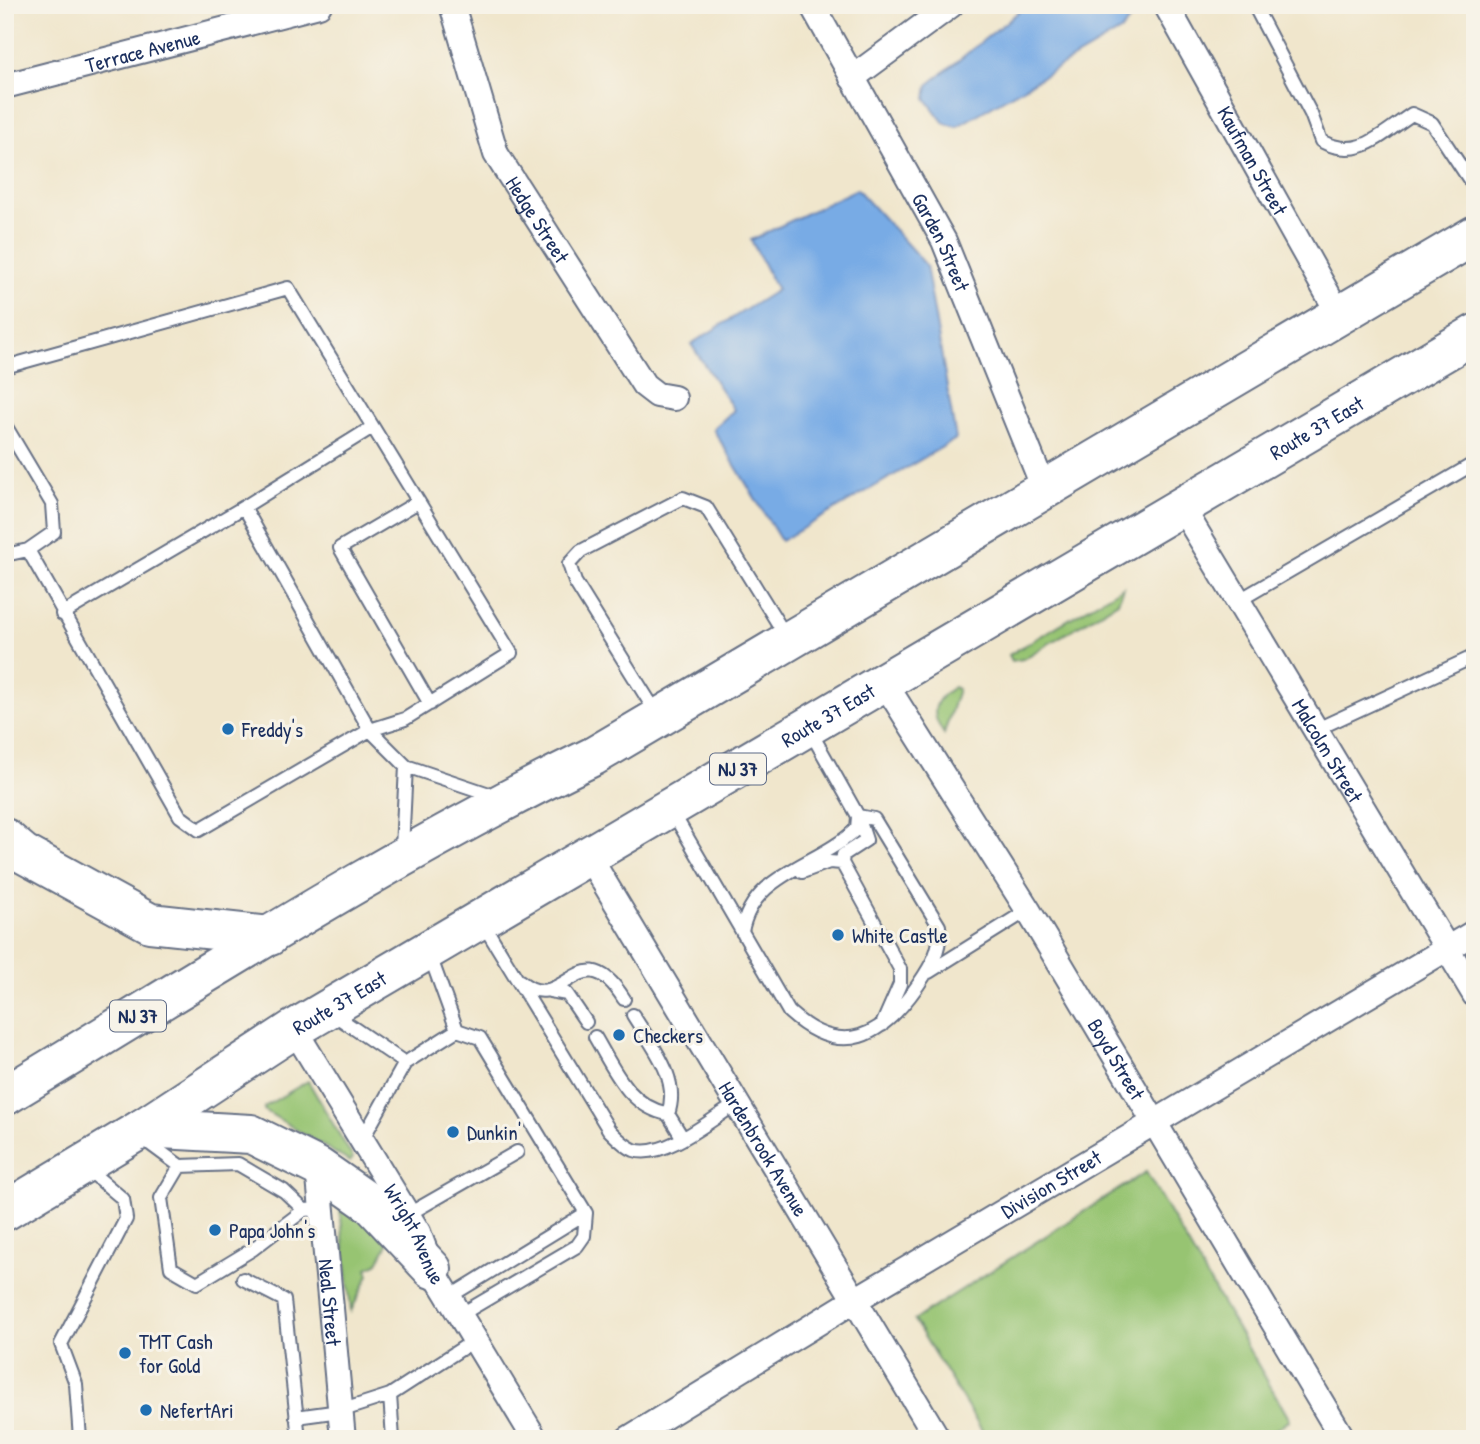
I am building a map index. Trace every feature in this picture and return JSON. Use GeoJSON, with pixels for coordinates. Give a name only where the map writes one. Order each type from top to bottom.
{"type":"FeatureCollection","features":[{"type":"Feature","properties":{"kind":"highway","name":"NJ 37"},"geometry":{"type":"LineString","coordinates":[[5,1096],[402,856],[505,799],[594,756],[1475,235]]}},
{"type":"Feature","properties":{"kind":"highway","name":"Route 37 East"},"geometry":{"type":"LineString","coordinates":[[5,1211],[139,1130],[294,1029],[1475,334]]}},
{"type":"Feature","properties":{"kind":"highway"},"geometry":{"type":"LineString","coordinates":[[5,838],[24,854],[150,923],[270,936]]}},
{"type":"Feature","properties":{"kind":"highway"},"geometry":{"type":"LineString","coordinates":[[139,1130],[251,1134],[318,1167],[371,1204],[447,1294]]}},
{"type":"Feature","properties":{"kind":"street","name":"Terrace Avenue"},"geometry":{"type":"LineString","coordinates":[[5,86],[319,5]]}},
{"type":"Feature","properties":{"kind":"street","name":"Hedge Street"},"geometry":{"type":"LineString","coordinates":[[452,5],[496,154],[644,385],[657,395],[674,398]]}},
{"type":"Feature","properties":{"kind":"street","name":"Garden Street"},"geometry":{"type":"LineString","coordinates":[[812,5],[944,242],[1045,491]]}},
{"type":"Feature","properties":{"kind":"street"},"geometry":{"type":"LineString","coordinates":[[852,78],[951,5]]}},
{"type":"Feature","properties":{"kind":"street","name":"Kaufman Street"},"geometry":{"type":"LineString","coordinates":[[1166,5],[1340,316]]}},
{"type":"Feature","properties":{"kind":"street","name":"Malcolm Street"},"geometry":{"type":"LineString","coordinates":[[1181,506],[1475,995]]}},
{"type":"Feature","properties":{"kind":"street","name":"Boyd Street"},"geometry":{"type":"LineString","coordinates":[[884,682],[1028,910],[1157,1122],[1343,1439]]}},
{"type":"Feature","properties":{"kind":"street","name":"Hardenbrook Avenue"},"geometry":{"type":"LineString","coordinates":[[589,857],[938,1439]]}},
{"type":"Feature","properties":{"kind":"street","name":"Division Street"},"geometry":{"type":"LineString","coordinates":[[628,1439],[855,1300],[1475,932]]}},
{"type":"Feature","properties":{"kind":"street","name":"Wright Avenue"},"geometry":{"type":"LineString","coordinates":[[294,1029],[418,1232],[447,1294],[535,1439]]}},
{"type":"Feature","properties":{"kind":"street","name":"Neal Street"},"geometry":{"type":"LineString","coordinates":[[318,1167],[313,1209],[343,1439]]}},
{"type":"Feature","properties":{"kind":"lane"},"geometry":{"type":"LineString","coordinates":[[1254,5],[1311,114],[1321,141],[1340,151],[1359,148],[1412,114],[1432,123],[1475,188]]}},
{"type":"Feature","properties":{"kind":"lane"},"geometry":{"type":"LineString","coordinates":[[5,367],[288,288],[511,653],[404,719],[370,730],[199,830],[180,816],[62,614],[28,550]]}},
{"type":"Feature","properties":{"kind":"lane"},"geometry":{"type":"LineString","coordinates":[[5,425],[52,504],[54,532],[28,550],[5,555]]}},
{"type":"Feature","properties":{"kind":"lane"},"geometry":{"type":"LineString","coordinates":[[62,614],[372,428]]}},
{"type":"Feature","properties":{"kind":"lane"},"geometry":{"type":"LineString","coordinates":[[1238,601],[1475,463]]}},
{"type":"Feature","properties":{"kind":"lane"},"geometry":{"type":"LineString","coordinates":[[659,717],[575,582],[569,564],[581,551],[683,498],[706,507],[789,641]]}},
{"type":"Feature","properties":{"kind":"lane"},"geometry":{"type":"LineString","coordinates":[[418,502],[340,548],[430,704]]}},
{"type":"Feature","properties":{"kind":"lane"},"geometry":{"type":"LineString","coordinates":[[244,507],[370,730],[406,766],[505,799]]}},
{"type":"Feature","properties":{"kind":"lane"},"geometry":{"type":"LineString","coordinates":[[1315,730],[1475,656]]}},
{"type":"Feature","properties":{"kind":"lane"},"geometry":{"type":"LineString","coordinates":[[807,727],[858,816],[866,840],[844,855],[842,863],[900,969],[900,984],[880,1029]]}},
{"type":"Feature","properties":{"kind":"lane"},"geometry":{"type":"LineString","coordinates":[[402,856],[406,766]]}},
{"type":"Feature","properties":{"kind":"lane"},"geometry":{"type":"LineString","coordinates":[[671,809],[789,1012],[802,1024],[833,1037],[847,1038],[867,1036],[894,1018],[926,974],[937,953],[940,938],[939,926],[874,819],[858,816]]}},
{"type":"Feature","properties":{"kind":"lane"},"geometry":{"type":"LineString","coordinates":[[742,932],[748,909],[762,888],[845,840],[857,828],[858,816]]}},
{"type":"Feature","properties":{"kind":"lane"},"geometry":{"type":"LineString","coordinates":[[762,888],[829,862],[842,863]]}},
{"type":"Feature","properties":{"kind":"lane"},"geometry":{"type":"LineString","coordinates":[[926,974],[1028,910]]}},
{"type":"Feature","properties":{"kind":"lane"},"geometry":{"type":"LineString","coordinates":[[481,920],[609,1130],[620,1141],[633,1149],[648,1153],[664,1149],[736,1104]]}},
{"type":"Feature","properties":{"kind":"lane"},"geometry":{"type":"LineString","coordinates":[[428,951],[457,1030]]}},
{"type":"Feature","properties":{"kind":"lane"},"geometry":{"type":"LineString","coordinates":[[550,992],[578,974],[597,971],[605,973],[624,999]]}},
{"type":"Feature","properties":{"kind":"lane"},"geometry":{"type":"LineString","coordinates":[[517,979],[533,989],[567,994],[586,1022]]}},
{"type":"Feature","properties":{"kind":"lane"},"geometry":{"type":"LineString","coordinates":[[327,1010],[404,1063]]}},
{"type":"Feature","properties":{"kind":"lane"},"geometry":{"type":"LineString","coordinates":[[633,1014],[669,1078],[673,1098],[668,1114],[682,1138]]}},
{"type":"Feature","properties":{"kind":"lane"},"geometry":{"type":"LineString","coordinates":[[362,1141],[404,1063],[457,1030]]}},
{"type":"Feature","properties":{"kind":"lane"},"geometry":{"type":"LineString","coordinates":[[447,1294],[577,1246],[584,1236],[586,1213],[480,1038],[457,1030]]}},
{"type":"Feature","properties":{"kind":"lane"},"geometry":{"type":"LineString","coordinates":[[595,1037],[629,1093],[654,1111],[668,1114]]}},
{"type":"Feature","properties":{"kind":"lane"},"geometry":{"type":"LineString","coordinates":[[139,1130],[180,1166],[238,1164],[313,1209],[197,1283],[171,1268],[161,1198],[180,1166]]}},
{"type":"Feature","properties":{"kind":"lane"},"geometry":{"type":"LineString","coordinates":[[407,1215],[517,1152]]}},
{"type":"Feature","properties":{"kind":"lane"},"geometry":{"type":"LineString","coordinates":[[80,1439],[76,1384],[61,1344],[126,1219],[123,1199],[82,1165]]}},
{"type":"Feature","properties":{"kind":"lane"},"geometry":{"type":"LineString","coordinates":[[447,1294],[586,1213]]}},
{"type":"Feature","properties":{"kind":"lane"},"geometry":{"type":"LineString","coordinates":[[243,1279],[284,1300],[299,1439]]}},
{"type":"Feature","properties":{"kind":"lane"},"geometry":{"type":"LineString","coordinates":[[296,1417],[340,1411],[390,1395],[475,1340]]}},
{"type":"Feature","properties":{"kind":"lane"},"geometry":{"type":"LineString","coordinates":[[390,1395],[393,1439]]}},
{"type":"Feature","properties":{"kind":"green space"},"geometry":{"type":"Polygon","coordinates":[[[1123,587],[1118,602],[1023,659],[1012,661],[1009,655],[1123,587]]]}},
{"type":"Feature","properties":{"kind":"green space"},"geometry":{"type":"Polygon","coordinates":[[[954,687],[958,689],[944,734],[935,714],[937,702],[954,687]]]}},
{"type":"Feature","properties":{"kind":"green space"},"geometry":{"type":"Polygon","coordinates":[[[308,1081],[353,1158],[350,1162],[264,1110],[264,1107],[308,1081]]]}},
{"type":"Feature","properties":{"kind":"green space"},"geometry":{"type":"Polygon","coordinates":[[[1146,1172],[1290,1420],[1261,1439],[987,1439],[914,1320],[1146,1172]]]}},
{"type":"Feature","properties":{"kind":"green space"},"geometry":{"type":"Polygon","coordinates":[[[351,1202],[388,1244],[377,1264],[367,1268],[369,1275],[351,1311],[340,1209],[351,1202]]]}},
{"type":"Feature","properties":{"kind":"water"},"geometry":{"type":"Polygon","coordinates":[[[1027,5],[1134,5],[1136,12],[1122,30],[956,127],[944,123],[926,99],[928,85],[1027,5]]]}},
{"type":"Feature","properties":{"kind":"water"},"geometry":{"type":"Polygon","coordinates":[[[857,189],[926,265],[956,439],[781,541],[713,429],[734,410],[691,344],[777,290],[751,240],[857,189]]]}},
{"type":"Feature","properties":{"kind":"place","name":"Freddy's"},"geometry":{"type":"Point","coordinates":[228,729]}},
{"type":"Feature","properties":{"kind":"place","name":"White Castle"},"geometry":{"type":"Point","coordinates":[838,935]}},
{"type":"Feature","properties":{"kind":"place","name":"Checkers"},"geometry":{"type":"Point","coordinates":[619,1035]}},
{"type":"Feature","properties":{"kind":"place","name":"Dunkin'"},"geometry":{"type":"Point","coordinates":[453,1132]}},
{"type":"Feature","properties":{"kind":"place","name":"Papa John's"},"geometry":{"type":"Point","coordinates":[215,1230]}},
{"type":"Feature","properties":{"kind":"place","name":"TMT Cash for Gold"},"geometry":{"type":"Point","coordinates":[125,1353]}},
{"type":"Feature","properties":{"kind":"place","name":"NefertAri"},"geometry":{"type":"Point","coordinates":[146,1410]}}]}
